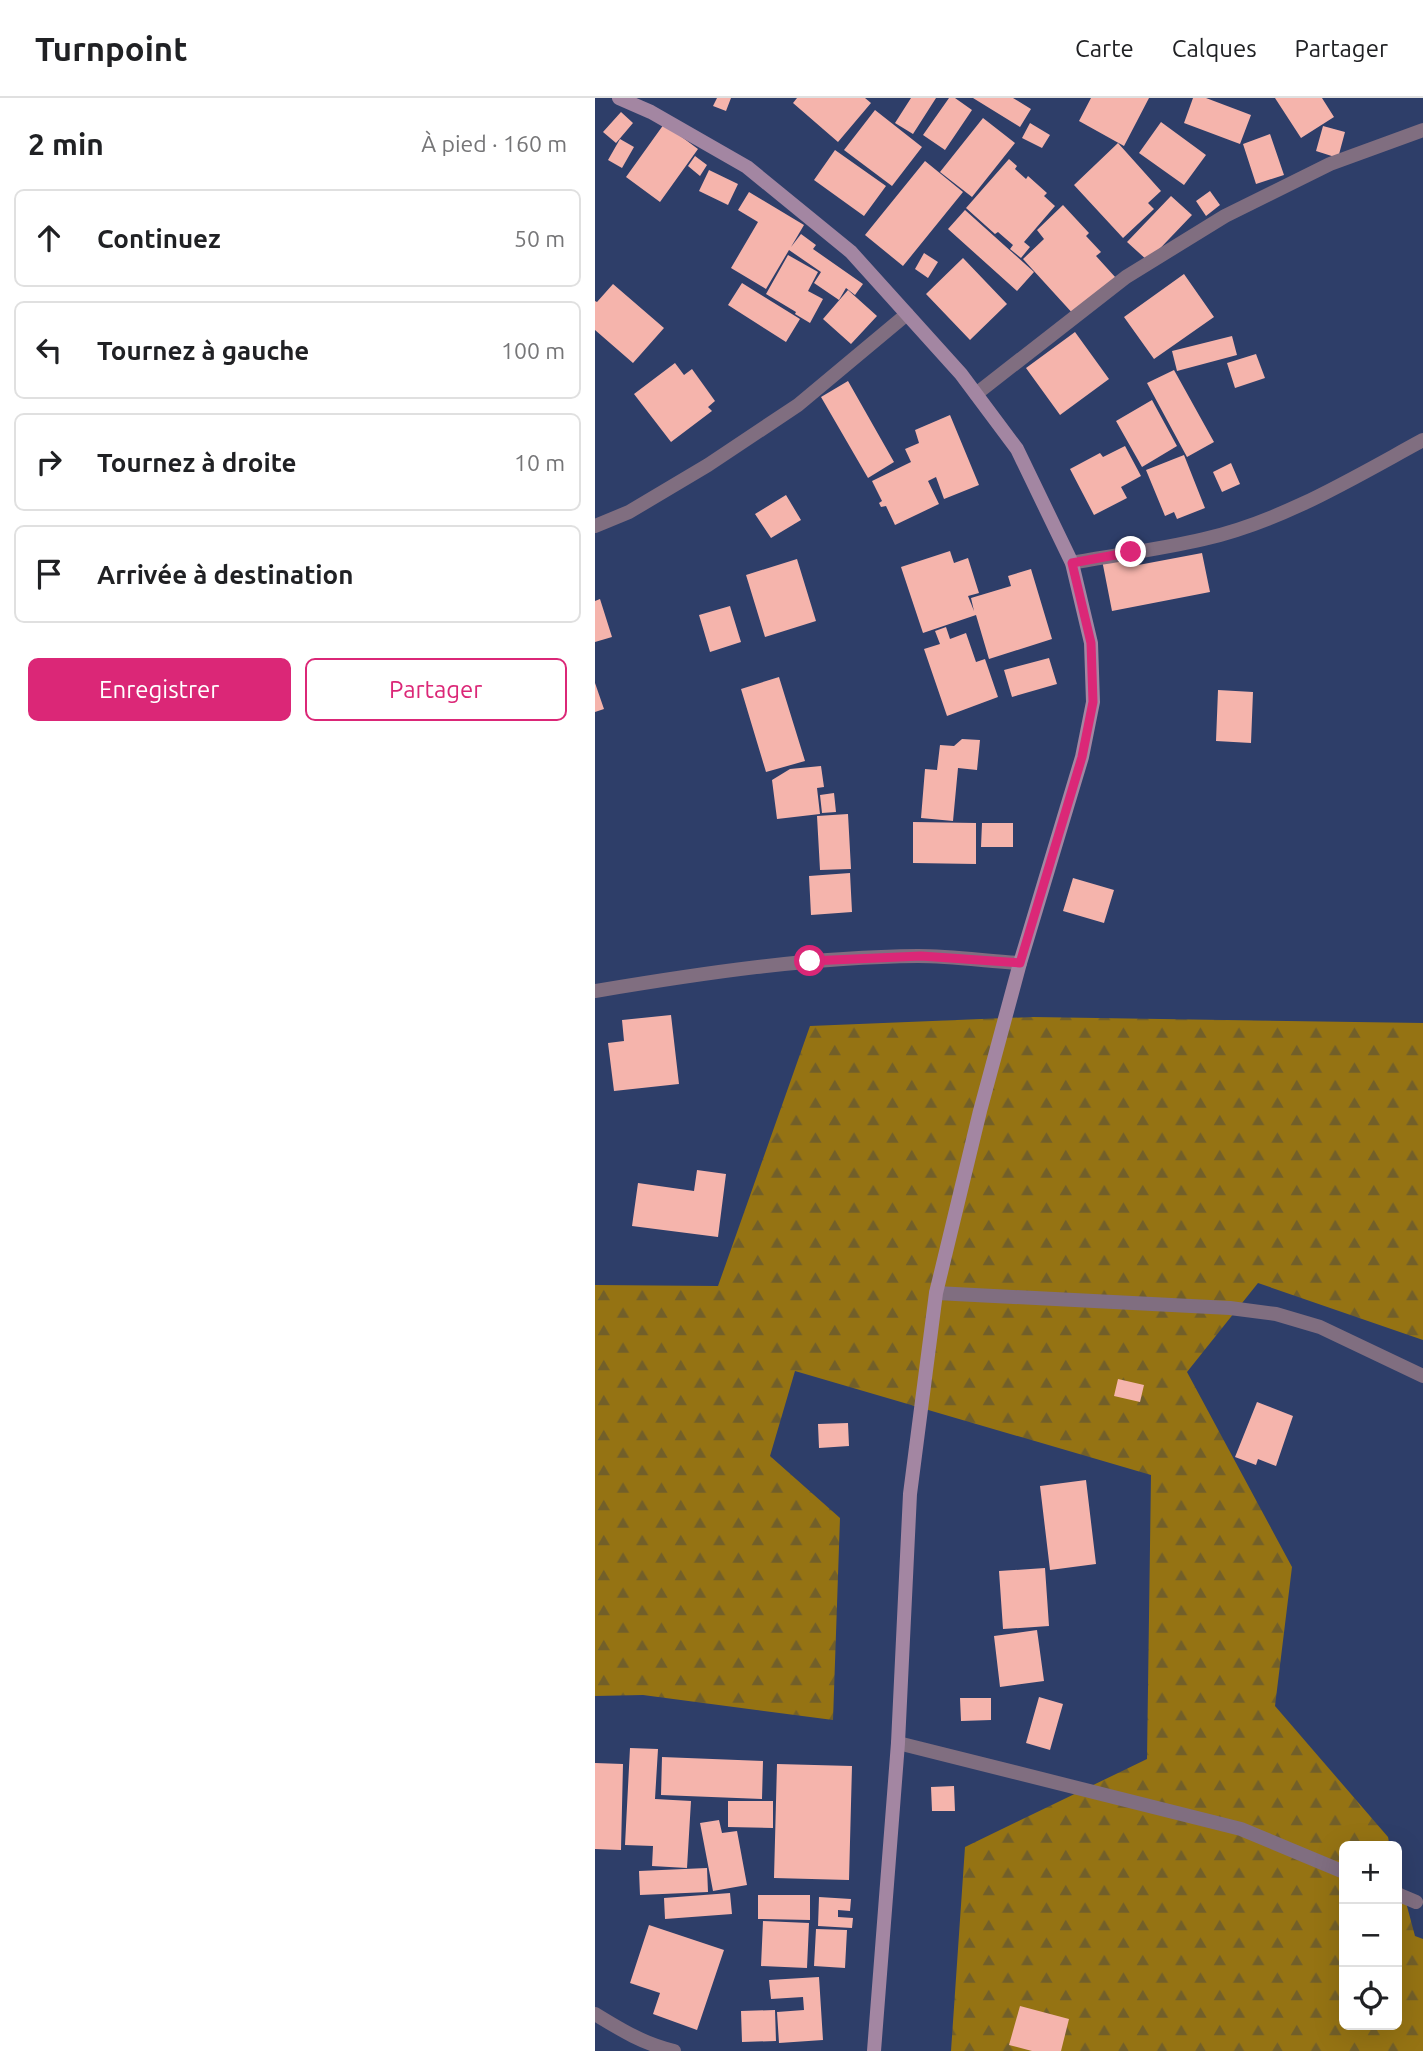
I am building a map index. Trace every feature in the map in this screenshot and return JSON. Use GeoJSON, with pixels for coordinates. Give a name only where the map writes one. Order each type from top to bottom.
{"type":"FeatureCollection","features":[{"type":"Feature","properties":{"kind":"street"},"geometry":{"type":"LineString","coordinates":[[619,98],[651,112],[747,167],[851,252],[961,374],[1017,449],[1072,563],[1091,643],[1093,702],[1082,757],[1020,963],[980,1111],[936,1293],[910,1494],[898,1743],[874,2051]]}},
{"type":"Feature","properties":{"kind":"street"},"geometry":{"type":"LineString","coordinates":[[976,394],[1126,277],[1225,216],[1330,164],[1423,131]]}},
{"type":"Feature","properties":{"kind":"street"},"geometry":{"type":"LineString","coordinates":[[595,526],[629,512],[708,466],[798,405],[907,314]]}},
{"type":"Feature","properties":{"kind":"street"},"geometry":{"type":"LineString","coordinates":[[1072,563],[1205,539],[1259,522],[1309,501],[1423,440]]}},
{"type":"Feature","properties":{"kind":"street"},"geometry":{"type":"LineString","coordinates":[[595,991],[719,971],[810,961],[921,956],[1020,963]]}},
{"type":"Feature","properties":{"kind":"street"},"geometry":{"type":"LineString","coordinates":[[936,1293],[1230,1308],[1276,1314],[1320,1327],[1423,1376]]}},
{"type":"Feature","properties":{"kind":"street"},"geometry":{"type":"LineString","coordinates":[[898,1743],[1241,1829],[1339,1870]]}},
{"type":"Feature","properties":{"kind":"street"},"geometry":{"type":"LineString","coordinates":[[1402,1896],[1416,1902]]}},
{"type":"Feature","properties":{"kind":"street"},"geometry":{"type":"LineString","coordinates":[[595,2014],[633,2038],[674,2051]]}},
{"type":"Feature","properties":{"kind":"green space"},"geometry":{"type":"Polygon","coordinates":[[[1033,1017],[1423,1023],[1423,1340],[1258,1283],[1187,1372],[1292,1567],[1275,1706],[1388,1837],[1389,1841],[1339,1841],[1339,2030],[1402,2030],[1402,1888],[1415,1936],[1423,1939],[1423,2051],[951,2051],[965,1847],[1147,1759],[1151,1475],[795,1371],[770,1456],[840,1518],[833,1720],[643,1695],[595,1696],[595,1285],[718,1286],[810,1026],[1033,1017]]]}},
{"type":"Feature","properties":{"kind":"building"},"geometry":{"type":"Polygon","coordinates":[[[717,98],[731,98],[726,111],[713,106],[717,98]]]}},
{"type":"Feature","properties":{"kind":"building"},"geometry":{"type":"Polygon","coordinates":[[[797,98],[865,98],[871,103],[838,142],[793,103],[797,98]]]}},
{"type":"Feature","properties":{"kind":"building"},"geometry":{"type":"Polygon","coordinates":[[[911,98],[936,98],[913,134],[895,123],[911,98]]]}},
{"type":"Feature","properties":{"kind":"building"},"geometry":{"type":"Polygon","coordinates":[[[949,98],[955,98],[972,110],[945,150],[923,135],[949,98]]]}},
{"type":"Feature","properties":{"kind":"building"},"geometry":{"type":"Polygon","coordinates":[[[973,98],[1013,98],[1031,109],[1020,127],[973,98]]]}},
{"type":"Feature","properties":{"kind":"building"},"geometry":{"type":"Polygon","coordinates":[[[1091,98],[1149,98],[1124,146],[1079,121],[1091,98]]]}},
{"type":"Feature","properties":{"kind":"building"},"geometry":{"type":"Polygon","coordinates":[[[1193,98],[1206,98],[1251,115],[1240,144],[1184,123],[1193,98]]]}},
{"type":"Feature","properties":{"kind":"building"},"geometry":{"type":"Polygon","coordinates":[[[1275,98],[1322,98],[1334,117],[1301,138],[1275,98]]]}},
{"type":"Feature","properties":{"kind":"building"},"geometry":{"type":"Polygon","coordinates":[[[875,110],[922,147],[892,186],[844,150],[875,110]]]}},
{"type":"Feature","properties":{"kind":"building"},"geometry":{"type":"Polygon","coordinates":[[[621,112],[633,123],[616,143],[603,132],[621,112]]]}},
{"type":"Feature","properties":{"kind":"building"},"geometry":{"type":"Polygon","coordinates":[[[983,118],[1015,143],[972,197],[940,172],[983,118]]]}},
{"type":"Feature","properties":{"kind":"building"},"geometry":{"type":"Polygon","coordinates":[[[1161,122],[1206,155],[1184,185],[1139,153],[1161,122]]]}},
{"type":"Feature","properties":{"kind":"building"},"geometry":{"type":"Polygon","coordinates":[[[1030,123],[1050,135],[1042,148],[1022,138],[1030,123]]]}},
{"type":"Feature","properties":{"kind":"building"},"geometry":{"type":"Polygon","coordinates":[[[664,124],[698,149],[660,202],[626,177],[664,124]]]}},
{"type":"Feature","properties":{"kind":"building"},"geometry":{"type":"Polygon","coordinates":[[[1323,126],[1345,132],[1338,158],[1316,151],[1323,126]]]}},
{"type":"Feature","properties":{"kind":"building"},"geometry":{"type":"Polygon","coordinates":[[[1270,134],[1284,175],[1256,184],[1243,144],[1270,134]]]}},
{"type":"Feature","properties":{"kind":"building"},"geometry":{"type":"Polygon","coordinates":[[[620,139],[634,147],[622,168],[608,160],[620,139]]]}},
{"type":"Feature","properties":{"kind":"building"},"geometry":{"type":"Polygon","coordinates":[[[1118,143],[1161,191],[1148,203],[1154,209],[1123,238],[1074,185],[1118,143]]]}},
{"type":"Feature","properties":{"kind":"building"},"geometry":{"type":"Polygon","coordinates":[[[835,150],[886,186],[864,216],[814,180],[835,150]]]}},
{"type":"Feature","properties":{"kind":"building"},"geometry":{"type":"Polygon","coordinates":[[[695,156],[707,165],[700,176],[688,166],[695,156]]]}},
{"type":"Feature","properties":{"kind":"building"},"geometry":{"type":"Polygon","coordinates":[[[1009,159],[1026,179],[1028,176],[1047,193],[1044,196],[1055,206],[1024,242],[1030,247],[1021,258],[1010,249],[1013,245],[998,232],[995,234],[966,208],[1009,159]]]}},
{"type":"Feature","properties":{"kind":"building"},"geometry":{"type":"Polygon","coordinates":[[[925,161],[963,192],[903,266],[865,235],[925,161]]]}},
{"type":"Feature","properties":{"kind":"building"},"geometry":{"type":"Polygon","coordinates":[[[709,170],[738,184],[728,205],[699,191],[709,170]]]}},
{"type":"Feature","properties":{"kind":"building"},"geometry":{"type":"Polygon","coordinates":[[[1210,191],[1220,205],[1206,216],[1196,201],[1210,191]]]}},
{"type":"Feature","properties":{"kind":"building"},"geometry":{"type":"Polygon","coordinates":[[[749,192],[804,225],[791,247],[801,234],[816,245],[813,249],[863,284],[855,295],[846,288],[839,300],[814,283],[821,272],[789,250],[766,289],[731,268],[758,222],[738,210],[749,192]]]}},
{"type":"Feature","properties":{"kind":"building"},"geometry":{"type":"Polygon","coordinates":[[[1171,196],[1192,215],[1148,261],[1127,242],[1171,196]]]}},
{"type":"Feature","properties":{"kind":"building"},"geometry":{"type":"Polygon","coordinates":[[[1063,205],[1089,233],[1086,236],[1101,252],[1096,256],[1116,278],[1075,316],[1023,259],[1044,239],[1037,230],[1063,205]]]}},
{"type":"Feature","properties":{"kind":"building"},"geometry":{"type":"Polygon","coordinates":[[[965,210],[1034,272],[1017,291],[948,229],[965,210]]]}},
{"type":"Feature","properties":{"kind":"building"},"geometry":{"type":"Polygon","coordinates":[[[924,253],[938,262],[928,278],[915,269],[924,253]]]}},
{"type":"Feature","properties":{"kind":"building"},"geometry":{"type":"Polygon","coordinates":[[[788,255],[818,272],[808,291],[823,299],[810,323],[766,294],[788,255]]]}},
{"type":"Feature","properties":{"kind":"building"},"geometry":{"type":"Polygon","coordinates":[[[963,258],[1007,304],[970,340],[926,294],[963,258]]]}},
{"type":"Feature","properties":{"kind":"building"},"geometry":{"type":"Polygon","coordinates":[[[1184,274],[1214,317],[1154,359],[1124,317],[1184,274]]]}},
{"type":"Feature","properties":{"kind":"building"},"geometry":{"type":"Polygon","coordinates":[[[742,283],[800,319],[786,342],[728,305],[742,283]]]}},
{"type":"Feature","properties":{"kind":"building"},"geometry":{"type":"Polygon","coordinates":[[[613,284],[664,328],[633,363],[595,330],[595,301],[597,302],[613,284]]]}},
{"type":"Feature","properties":{"kind":"building"},"geometry":{"type":"Polygon","coordinates":[[[848,290],[877,316],[851,344],[823,319],[848,290]]]}},
{"type":"Feature","properties":{"kind":"building"},"geometry":{"type":"Polygon","coordinates":[[[1075,332],[1109,379],[1060,415],[1026,368],[1075,332]]]}},
{"type":"Feature","properties":{"kind":"building"},"geometry":{"type":"Polygon","coordinates":[[[1232,336],[1237,355],[1177,371],[1172,351],[1232,336]]]}},
{"type":"Feature","properties":{"kind":"building"},"geometry":{"type":"Polygon","coordinates":[[[1256,354],[1265,378],[1235,388],[1227,363],[1256,354]]]}},
{"type":"Feature","properties":{"kind":"building"},"geometry":{"type":"Polygon","coordinates":[[[675,363],[684,375],[692,369],[715,401],[708,407],[712,411],[671,442],[634,394],[675,363]]]}},
{"type":"Feature","properties":{"kind":"building"},"geometry":{"type":"Polygon","coordinates":[[[1174,370],[1214,442],[1187,457],[1147,383],[1174,370]]]}},
{"type":"Feature","properties":{"kind":"building"},"geometry":{"type":"Polygon","coordinates":[[[848,381],[894,462],[868,478],[821,397],[848,381]]]}},
{"type":"Feature","properties":{"kind":"building"},"geometry":{"type":"Polygon","coordinates":[[[1152,400],[1177,446],[1142,467],[1116,421],[1152,400]]]}},
{"type":"Feature","properties":{"kind":"building"},"geometry":{"type":"Polygon","coordinates":[[[950,415],[979,485],[944,499],[936,477],[928,481],[939,504],[895,525],[886,506],[881,507],[879,503],[882,501],[872,481],[911,462],[905,449],[919,443],[915,430],[950,415]]]}},
{"type":"Feature","properties":{"kind":"building"},"geometry":{"type":"Polygon","coordinates":[[[1125,446],[1141,476],[1121,487],[1127,498],[1094,515],[1070,469],[1100,453],[1103,457],[1125,446]]]}},
{"type":"Feature","properties":{"kind":"building"},"geometry":{"type":"Polygon","coordinates":[[[1184,455],[1205,508],[1177,519],[1174,512],[1165,516],[1146,470],[1184,455]]]}},
{"type":"Feature","properties":{"kind":"building"},"geometry":{"type":"Polygon","coordinates":[[[1231,463],[1240,484],[1222,492],[1213,472],[1231,463]]]}},
{"type":"Feature","properties":{"kind":"building"},"geometry":{"type":"Polygon","coordinates":[[[786,495],[801,520],[771,538],[755,514],[786,495]]]}},
{"type":"Feature","properties":{"kind":"building"},"geometry":{"type":"Polygon","coordinates":[[[950,551],[954,563],[968,558],[979,593],[968,596],[974,611],[971,598],[1011,586],[1008,576],[1031,569],[1052,639],[989,659],[976,615],[923,633],[901,567],[950,551]]]}},
{"type":"Feature","properties":{"kind":"building"},"geometry":{"type":"Polygon","coordinates":[[[1202,553],[1210,592],[1112,611],[1102,560],[1131,555],[1133,566],[1202,553]]]}},
{"type":"Feature","properties":{"kind":"building"},"geometry":{"type":"Polygon","coordinates":[[[797,559],[816,621],[765,637],[746,575],[797,559]]]}},
{"type":"Feature","properties":{"kind":"building"},"geometry":{"type":"Polygon","coordinates":[[[600,599],[612,637],[595,642],[595,601],[600,599]]]}},
{"type":"Feature","properties":{"kind":"building"},"geometry":{"type":"Polygon","coordinates":[[[730,606],[741,642],[710,652],[699,615],[730,606]]]}},
{"type":"Feature","properties":{"kind":"building"},"geometry":{"type":"Polygon","coordinates":[[[946,627],[950,639],[966,633],[976,662],[985,659],[998,697],[947,716],[924,649],[940,644],[935,631],[946,627]]]}},
{"type":"Feature","properties":{"kind":"building"},"geometry":{"type":"Polygon","coordinates":[[[1049,658],[1057,684],[1012,697],[1004,670],[1049,658]]]}},
{"type":"Feature","properties":{"kind":"building"},"geometry":{"type":"Polygon","coordinates":[[[779,677],[805,761],[766,772],[741,689],[779,677]]]}},
{"type":"Feature","properties":{"kind":"building"},"geometry":{"type":"Polygon","coordinates":[[[595,683],[604,709],[595,712],[595,683]]]}},
{"type":"Feature","properties":{"kind":"building"},"geometry":{"type":"Polygon","coordinates":[[[1218,690],[1253,692],[1251,743],[1216,741],[1218,690]]]}},
{"type":"Feature","properties":{"kind":"building"},"geometry":{"type":"Polygon","coordinates":[[[962,739],[980,740],[977,770],[958,768],[953,821],[921,818],[925,769],[937,770],[940,745],[954,746],[962,739]]]}},
{"type":"Feature","properties":{"kind":"building"},"geometry":{"type":"Polygon","coordinates":[[[821,766],[824,787],[817,788],[820,814],[777,819],[772,780],[790,769],[821,766]]]}},
{"type":"Feature","properties":{"kind":"building"},"geometry":{"type":"Polygon","coordinates":[[[834,793],[836,812],[822,813],[820,795],[834,793]]]}},
{"type":"Feature","properties":{"kind":"building"},"geometry":{"type":"Polygon","coordinates":[[[848,814],[851,869],[820,870],[817,816],[848,814]]]}},
{"type":"Feature","properties":{"kind":"building"},"geometry":{"type":"Polygon","coordinates":[[[913,822],[976,823],[976,864],[913,863],[913,822]]]}},
{"type":"Feature","properties":{"kind":"building"},"geometry":{"type":"Polygon","coordinates":[[[982,823],[1013,823],[1013,847],[981,847],[982,823]]]}},
{"type":"Feature","properties":{"kind":"building"},"geometry":{"type":"Polygon","coordinates":[[[850,873],[852,912],[811,915],[809,876],[850,873]]]}},
{"type":"Feature","properties":{"kind":"building"},"geometry":{"type":"Polygon","coordinates":[[[1073,878],[1114,890],[1104,923],[1063,911],[1073,878]]]}},
{"type":"Feature","properties":{"kind":"building"},"geometry":{"type":"Polygon","coordinates":[[[671,1015],[679,1084],[614,1091],[608,1043],[624,1041],[622,1020],[671,1015]]]}},
{"type":"Feature","properties":{"kind":"building"},"geometry":{"type":"Polygon","coordinates":[[[697,1170],[726,1174],[718,1237],[632,1226],[638,1183],[694,1191],[697,1170]]]}},
{"type":"Feature","properties":{"kind":"building"},"geometry":{"type":"Polygon","coordinates":[[[1118,1379],[1144,1385],[1140,1402],[1114,1396],[1118,1379]]]}},
{"type":"Feature","properties":{"kind":"building"},"geometry":{"type":"Polygon","coordinates":[[[1257,1402],[1293,1416],[1276,1466],[1258,1459],[1256,1465],[1235,1457],[1257,1402]]]}},
{"type":"Feature","properties":{"kind":"building"},"geometry":{"type":"Polygon","coordinates":[[[848,1423],[849,1446],[819,1448],[818,1424],[848,1423]]]}},
{"type":"Feature","properties":{"kind":"building"},"geometry":{"type":"Polygon","coordinates":[[[1086,1480],[1096,1564],[1050,1570],[1040,1486],[1086,1480]]]}},
{"type":"Feature","properties":{"kind":"building"},"geometry":{"type":"Polygon","coordinates":[[[1045,1568],[1049,1626],[1003,1629],[999,1571],[1045,1568]]]}},
{"type":"Feature","properties":{"kind":"building"},"geometry":{"type":"Polygon","coordinates":[[[1037,1630],[1044,1681],[1000,1687],[994,1636],[1037,1630]]]}},
{"type":"Feature","properties":{"kind":"building"},"geometry":{"type":"Polygon","coordinates":[[[1039,1697],[1063,1704],[1050,1750],[1026,1743],[1039,1697]]]}},
{"type":"Feature","properties":{"kind":"building"},"geometry":{"type":"Polygon","coordinates":[[[960,1698],[991,1698],[991,1720],[961,1721],[960,1698]]]}},
{"type":"Feature","properties":{"kind":"building"},"geometry":{"type":"Polygon","coordinates":[[[630,1748],[658,1749],[655,1799],[691,1801],[687,1868],[652,1866],[653,1846],[625,1845],[630,1748]]]}},
{"type":"Feature","properties":{"kind":"building"},"geometry":{"type":"Polygon","coordinates":[[[662,1757],[763,1761],[762,1799],[661,1795],[662,1757]]]}},
{"type":"Feature","properties":{"kind":"building"},"geometry":{"type":"Polygon","coordinates":[[[595,1763],[623,1764],[621,1850],[595,1849],[595,1763]]]}},
{"type":"Feature","properties":{"kind":"building"},"geometry":{"type":"Polygon","coordinates":[[[777,1764],[852,1766],[849,1880],[774,1878],[777,1764]]]}},
{"type":"Feature","properties":{"kind":"building"},"geometry":{"type":"Polygon","coordinates":[[[954,1786],[955,1811],[932,1811],[931,1787],[954,1786]]]}},
{"type":"Feature","properties":{"kind":"building"},"geometry":{"type":"Polygon","coordinates":[[[728,1801],[773,1801],[773,1828],[728,1827],[728,1801]]]}},
{"type":"Feature","properties":{"kind":"building"},"geometry":{"type":"Polygon","coordinates":[[[719,1820],[722,1833],[737,1831],[747,1885],[713,1891],[700,1823],[719,1820]]]}},
{"type":"Feature","properties":{"kind":"building"},"geometry":{"type":"Polygon","coordinates":[[[707,1868],[708,1892],[640,1895],[639,1871],[707,1868]]]}},
{"type":"Feature","properties":{"kind":"building"},"geometry":{"type":"Polygon","coordinates":[[[730,1893],[732,1914],[665,1919],[664,1898],[730,1893]]]}},
{"type":"Feature","properties":{"kind":"building"},"geometry":{"type":"Polygon","coordinates":[[[758,1895],[810,1895],[810,1920],[758,1919],[758,1895]]]}},
{"type":"Feature","properties":{"kind":"building"},"geometry":{"type":"Polygon","coordinates":[[[819,1897],[851,1899],[850,1911],[838,1910],[838,1917],[853,1918],[852,1928],[818,1926],[819,1897]]]}},
{"type":"Feature","properties":{"kind":"building"},"geometry":{"type":"Polygon","coordinates":[[[763,1921],[809,1923],[807,1968],[761,1966],[763,1921]]]}},
{"type":"Feature","properties":{"kind":"building"},"geometry":{"type":"Polygon","coordinates":[[[649,1925],[724,1950],[697,2030],[653,2014],[660,1993],[630,1983],[649,1925]]]}},
{"type":"Feature","properties":{"kind":"building"},"geometry":{"type":"Polygon","coordinates":[[[816,1929],[847,1930],[845,1968],[814,1966],[816,1929]]]}},
{"type":"Feature","properties":{"kind":"building"},"geometry":{"type":"Polygon","coordinates":[[[819,1977],[823,2040],[779,2043],[777,2012],[804,2010],[803,1997],[771,1999],[769,1980],[819,1977]]]}},
{"type":"Feature","properties":{"kind":"building"},"geometry":{"type":"Polygon","coordinates":[[[1020,2006],[1069,2019],[1061,2051],[1032,2051],[1009,2045],[1020,2006]]]}},
{"type":"Feature","properties":{"kind":"building"},"geometry":{"type":"Polygon","coordinates":[[[775,2010],[776,2041],[742,2042],[741,2011],[775,2010]]]}},
{"type":"Feature","properties":{"kind":"route"},"geometry":{"type":"LineString","coordinates":[[810,961],[921,956],[1020,963],[1082,757],[1093,702],[1091,643],[1072,563],[1131,552]]}}]}
